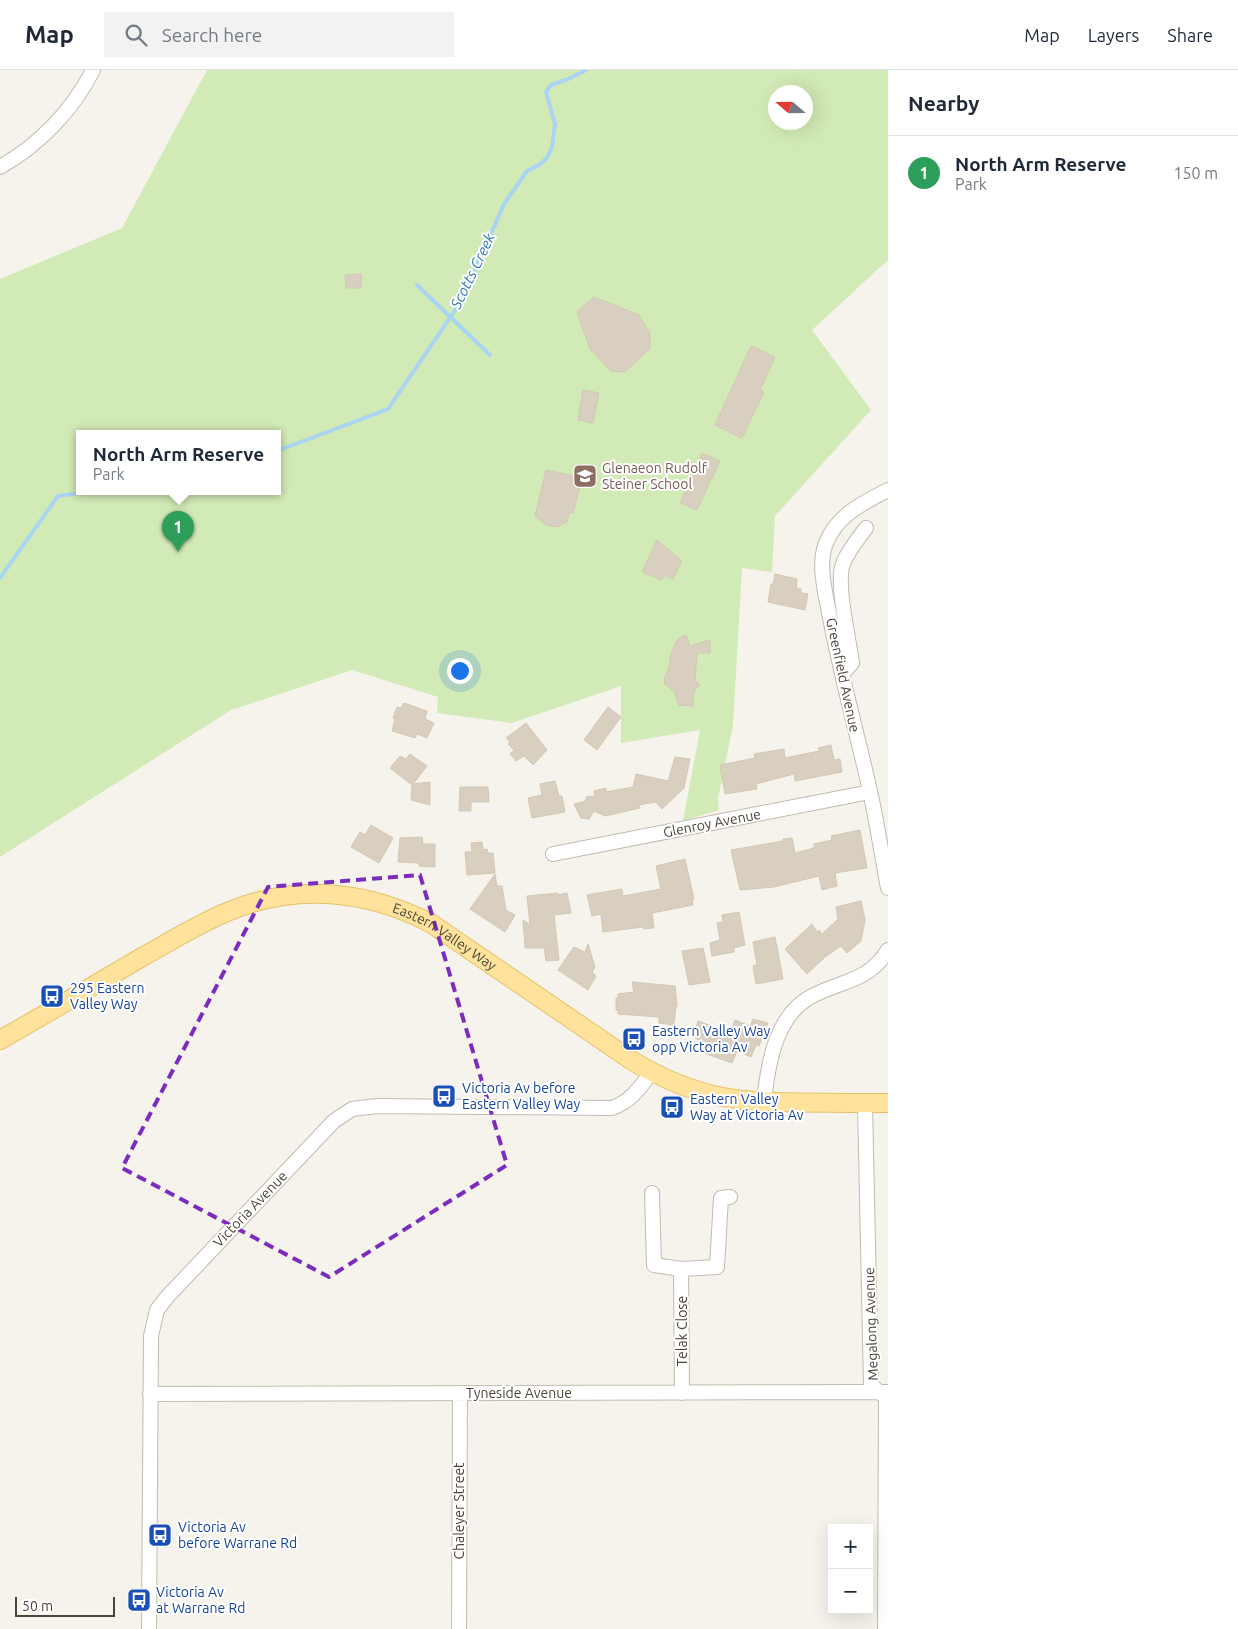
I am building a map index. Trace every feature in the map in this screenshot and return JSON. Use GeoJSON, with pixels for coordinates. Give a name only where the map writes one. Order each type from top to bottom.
{"type":"FeatureCollection","features":[{"type":"Feature","properties":{"kind":"main road","name":"Eastern Valley Way"},"geometry":{"type":"LineString","coordinates":[[0,1040],[187,932],[228,912],[279,897],[326,894],[384,903],[432,924],[651,1073],[721,1097],[764,1101],[888,1103]]}},
{"type":"Feature","properties":{"kind":"street"},"geometry":{"type":"LineString","coordinates":[[0,167],[24,151],[58,122],[87,82],[93,70]]}},
{"type":"Feature","properties":{"kind":"street","name":"Greenfield Avenue"},"geometry":{"type":"LineString","coordinates":[[888,490],[852,510],[836,525],[826,543],[822,562],[824,582],[842,674],[870,792],[888,888]]}},
{"type":"Feature","properties":{"kind":"street"},"geometry":{"type":"LineString","coordinates":[[842,674],[852,663],[841,586],[842,567],[855,543],[866,528]]}},
{"type":"Feature","properties":{"kind":"street","name":"Glenroy Avenue"},"geometry":{"type":"LineString","coordinates":[[554,854],[870,792]]}},
{"type":"Feature","properties":{"kind":"street"},"geometry":{"type":"LineString","coordinates":[[764,1101],[771,1055],[786,1020],[793,1010],[802,1001],[815,994],[860,978],[882,960],[888,950]]}},
{"type":"Feature","properties":{"kind":"street","name":"Victoria Avenue"},"geometry":{"type":"LineString","coordinates":[[149,1629],[152,1328],[157,1310],[162,1303],[327,1128],[352,1109],[377,1106],[612,1108],[623,1104],[632,1097],[651,1073]]}},
{"type":"Feature","properties":{"kind":"street","name":"Megalong Avenue"},"geometry":{"type":"LineString","coordinates":[[865,1103],[871,1385],[883,1392],[886,1398],[885,1629]]}},
{"type":"Feature","properties":{"kind":"street"},"geometry":{"type":"LineString","coordinates":[[652,1193],[654,1265],[681,1268],[717,1267],[721,1198],[730,1197]]}},
{"type":"Feature","properties":{"kind":"street","name":"Telak Close"},"geometry":{"type":"LineString","coordinates":[[681,1268],[682,1393]]}},
{"type":"Feature","properties":{"kind":"street","name":"Tyneside Avenue"},"geometry":{"type":"LineString","coordinates":[[150,1394],[883,1392]]}},
{"type":"Feature","properties":{"kind":"street","name":"Chaleyer Street"},"geometry":{"type":"LineString","coordinates":[[459,1629],[460,1393]]}},
{"type":"Feature","properties":{"kind":"highlighted area"},"geometry":{"type":"Polygon","coordinates":[[[420,875],[507,1165],[329,1277],[122,1168],[268,887],[420,875]]]}},
{"type":"Feature","properties":{"kind":"green space"},"geometry":{"type":"Polygon","coordinates":[[[207,70],[888,70],[888,260],[812,330],[871,410],[775,516],[772,572],[742,568],[733,725],[718,799],[719,810],[683,821],[700,730],[621,743],[621,686],[512,723],[437,713],[438,697],[352,670],[231,710],[0,857],[0,279],[122,228],[207,70]]]}},
{"type":"Feature","properties":{"kind":"building"},"geometry":{"type":"Polygon","coordinates":[[[361,274],[361,288],[346,288],[345,275],[361,274]]]}},
{"type":"Feature","properties":{"kind":"building"},"geometry":{"type":"Polygon","coordinates":[[[594,297],[639,315],[650,334],[650,348],[625,372],[611,371],[590,349],[577,312],[594,297]]]}},
{"type":"Feature","properties":{"kind":"building"},"geometry":{"type":"Polygon","coordinates":[[[751,346],[775,357],[760,390],[764,392],[742,438],[715,425],[751,346]]]}},
{"type":"Feature","properties":{"kind":"building"},"geometry":{"type":"Polygon","coordinates":[[[583,390],[599,393],[593,423],[578,420],[583,390]]]}},
{"type":"Feature","properties":{"kind":"building"},"geometry":{"type":"Polygon","coordinates":[[[702,453],[720,461],[697,510],[680,503],[702,453]]]}},
{"type":"Feature","properties":{"kind":"building"},"geometry":{"type":"Polygon","coordinates":[[[546,470],[582,478],[573,513],[569,513],[567,522],[557,527],[546,525],[535,516],[546,470]]]}},
{"type":"Feature","properties":{"kind":"building"},"geometry":{"type":"Polygon","coordinates":[[[657,540],[682,561],[673,579],[664,575],[662,580],[642,572],[657,540]]]}},
{"type":"Feature","properties":{"kind":"building"},"geometry":{"type":"Polygon","coordinates":[[[775,574],[797,579],[796,588],[801,589],[801,593],[808,594],[805,610],[768,602],[775,574]]]}},
{"type":"Feature","properties":{"kind":"building"},"geometry":{"type":"Polygon","coordinates":[[[686,635],[690,646],[710,640],[710,653],[697,653],[695,680],[700,685],[694,691],[693,706],[679,705],[674,691],[665,684],[664,679],[669,668],[675,643],[679,638],[686,635]]]}},
{"type":"Feature","properties":{"kind":"building"},"geometry":{"type":"Polygon","coordinates":[[[404,703],[427,711],[425,719],[434,723],[427,738],[417,734],[415,738],[392,731],[395,719],[393,718],[397,707],[401,708],[404,703]]]}},
{"type":"Feature","properties":{"kind":"building"},"geometry":{"type":"Polygon","coordinates":[[[608,707],[621,717],[597,750],[584,740],[608,707]]]}},
{"type":"Feature","properties":{"kind":"building"},"geometry":{"type":"Polygon","coordinates":[[[526,723],[547,750],[533,765],[524,756],[516,761],[510,754],[514,750],[508,744],[510,742],[506,738],[526,723]]]}},
{"type":"Feature","properties":{"kind":"building"},"geometry":{"type":"Polygon","coordinates":[[[831,745],[834,760],[840,759],[842,772],[795,781],[794,774],[756,784],[757,789],[725,794],[720,765],[755,758],[754,754],[784,749],[785,758],[819,751],[818,748],[831,745]]]}},
{"type":"Feature","properties":{"kind":"building"},"geometry":{"type":"Polygon","coordinates":[[[410,754],[427,766],[413,784],[430,782],[430,805],[411,800],[412,785],[390,768],[400,756],[406,759],[410,754]]]}},
{"type":"Feature","properties":{"kind":"building"},"geometry":{"type":"Polygon","coordinates":[[[675,757],[690,759],[684,788],[662,809],[656,802],[639,805],[640,808],[605,816],[594,811],[589,819],[581,818],[574,804],[586,801],[586,797],[595,796],[594,791],[606,788],[606,792],[633,787],[636,774],[668,781],[675,757]]]}},
{"type":"Feature","properties":{"kind":"building"},"geometry":{"type":"Polygon","coordinates":[[[555,781],[559,796],[562,796],[565,812],[532,818],[528,798],[542,795],[540,784],[555,781]]]}},
{"type":"Feature","properties":{"kind":"building"},"geometry":{"type":"Polygon","coordinates":[[[460,787],[488,787],[489,802],[471,802],[471,811],[459,811],[460,787]]]}},
{"type":"Feature","properties":{"kind":"building"},"geometry":{"type":"Polygon","coordinates":[[[371,825],[393,838],[379,863],[351,847],[360,832],[365,835],[371,825]]]}},
{"type":"Feature","properties":{"kind":"building"},"geometry":{"type":"Polygon","coordinates":[[[860,830],[867,868],[835,873],[837,886],[822,890],[819,876],[774,887],[740,890],[731,850],[792,838],[795,853],[814,848],[814,844],[832,840],[831,836],[860,830]]]}},
{"type":"Feature","properties":{"kind":"building"},"geometry":{"type":"Polygon","coordinates":[[[422,837],[423,844],[435,844],[435,867],[419,866],[419,863],[398,862],[400,838],[422,837]]]}},
{"type":"Feature","properties":{"kind":"building"},"geometry":{"type":"Polygon","coordinates":[[[482,842],[483,850],[487,849],[488,853],[493,853],[495,873],[467,875],[465,852],[472,852],[471,843],[482,842]]]}},
{"type":"Feature","properties":{"kind":"building"},"geometry":{"type":"Polygon","coordinates":[[[685,859],[694,899],[692,899],[693,905],[652,913],[654,928],[644,929],[643,927],[603,932],[601,914],[592,916],[587,895],[622,889],[623,896],[661,889],[656,866],[685,859]]]}},
{"type":"Feature","properties":{"kind":"building"},"geometry":{"type":"Polygon","coordinates":[[[495,874],[497,886],[502,886],[506,910],[515,915],[505,932],[470,909],[495,874]]]}},
{"type":"Feature","properties":{"kind":"building"},"geometry":{"type":"Polygon","coordinates":[[[558,893],[558,895],[567,893],[571,913],[554,915],[559,960],[546,961],[544,948],[525,948],[523,920],[530,925],[527,896],[558,893]]]}},
{"type":"Feature","properties":{"kind":"building"},"geometry":{"type":"Polygon","coordinates":[[[861,901],[865,920],[861,941],[847,953],[841,946],[825,957],[807,974],[785,949],[812,924],[817,932],[819,930],[822,934],[838,919],[836,907],[861,901]]]}},
{"type":"Feature","properties":{"kind":"building"},"geometry":{"type":"Polygon","coordinates":[[[739,912],[745,945],[734,948],[734,952],[712,956],[710,943],[720,940],[717,923],[723,922],[722,915],[739,912]]]}},
{"type":"Feature","properties":{"kind":"building"},"geometry":{"type":"Polygon","coordinates":[[[775,937],[783,979],[756,984],[753,966],[757,965],[753,942],[775,937]]]}},
{"type":"Feature","properties":{"kind":"building"},"geometry":{"type":"Polygon","coordinates":[[[588,944],[595,967],[592,972],[596,976],[588,990],[558,970],[574,947],[585,952],[588,944]]]}},
{"type":"Feature","properties":{"kind":"building"},"geometry":{"type":"Polygon","coordinates":[[[703,948],[710,982],[689,985],[682,951],[703,948]]]}},
{"type":"Feature","properties":{"kind":"building"},"geometry":{"type":"Polygon","coordinates":[[[632,982],[675,986],[677,1006],[674,1025],[659,1023],[659,1017],[618,1014],[616,998],[618,998],[618,994],[634,992],[632,982]]]}},
{"type":"Feature","properties":{"kind":"building"},"geometry":{"type":"Polygon","coordinates":[[[753,1019],[768,1023],[759,1046],[756,1045],[751,1057],[737,1051],[732,1063],[701,1052],[703,1042],[695,1038],[698,1021],[730,1033],[735,1020],[750,1026],[753,1019]]]}},
{"type":"Feature","properties":{"kind":"waterway","name":"Scotts Creek"},"geometry":{"type":"LineString","coordinates":[[281,449],[388,409],[462,300],[504,204],[527,171],[539,165],[547,158],[552,147],[555,124],[546,92],[551,85],[586,70]]}},
{"type":"Feature","properties":{"kind":"waterway"},"geometry":{"type":"LineString","coordinates":[[417,285],[490,355]]}},
{"type":"Feature","properties":{"kind":"waterway","name":"Scotts Creek"},"geometry":{"type":"LineString","coordinates":[[0,578],[58,496],[76,494]]}},
{"type":"Feature","properties":{"kind":"place","name":"Glenaeon Rudolf Steiner School"},"geometry":{"type":"Point","coordinates":[585,476]}},
{"type":"Feature","properties":{"kind":"place","name":"North Arm Reserve"},"geometry":{"type":"Point","coordinates":[178,552]}},
{"type":"Feature","properties":{"kind":"place","name":"295 Eastern Valley Way"},"geometry":{"type":"Point","coordinates":[52,996]}},
{"type":"Feature","properties":{"kind":"place","name":"Eastern Valley Way opp Victoria Av"},"geometry":{"type":"Point","coordinates":[634,1039]}},
{"type":"Feature","properties":{"kind":"place","name":"Victoria Av before Eastern Valley Way"},"geometry":{"type":"Point","coordinates":[444,1096]}},
{"type":"Feature","properties":{"kind":"place","name":"Eastern Valley Way at Victoria Av"},"geometry":{"type":"Point","coordinates":[672,1107]}},
{"type":"Feature","properties":{"kind":"place","name":"Victoria Av before Warrane Rd"},"geometry":{"type":"Point","coordinates":[160,1535]}},
{"type":"Feature","properties":{"kind":"place","name":"Victoria Av at Warrane Rd"},"geometry":{"type":"Point","coordinates":[139,1600]}}]}
